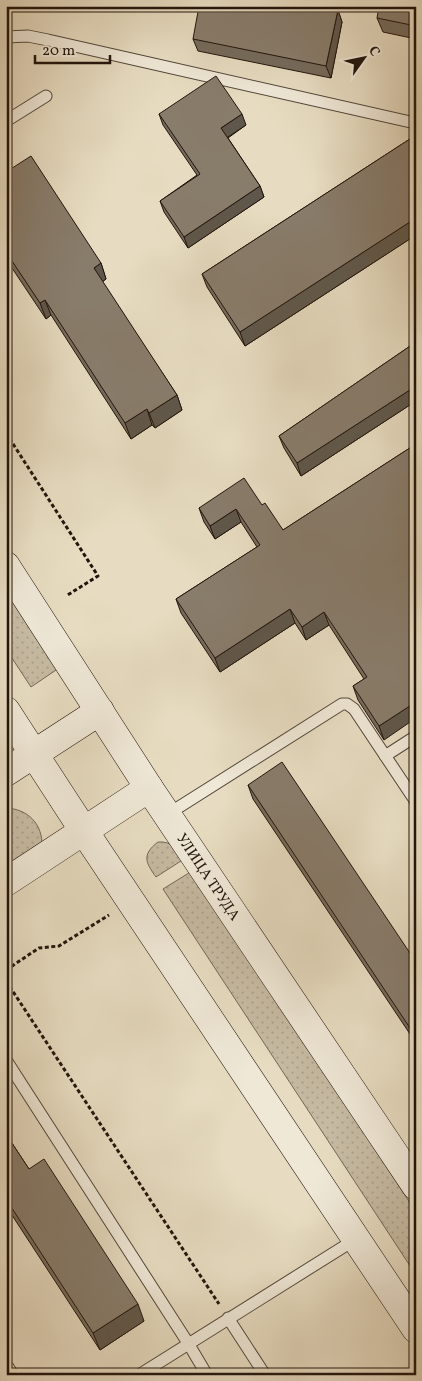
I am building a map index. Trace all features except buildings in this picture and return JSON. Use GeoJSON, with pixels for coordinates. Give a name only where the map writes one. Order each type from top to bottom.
{"type":"FeatureCollection","features":[{"type":"Feature","properties":{"kind":"main road","name":"УЛИЦА ТРУДА"},"geometry":{"type":"LineString","coordinates":[[6,566],[149,788],[416,1186]]}},
{"type":"Feature","properties":{"kind":"main road"},"geometry":{"type":"LineString","coordinates":[[6,772],[100,711]]}},
{"type":"Feature","properties":{"kind":"main road"},"geometry":{"type":"LineString","coordinates":[[6,712],[130,902],[416,1329]]}},
{"type":"Feature","properties":{"kind":"main road"},"geometry":{"type":"LineString","coordinates":[[6,882],[149,788]]}},
{"type":"Feature","properties":{"kind":"lane"},"geometry":{"type":"LineString","coordinates":[[6,37],[28,36],[48,40],[415,123]]}},
{"type":"Feature","properties":{"kind":"lane"},"geometry":{"type":"LineString","coordinates":[[6,121],[46,96]]}},
{"type":"Feature","properties":{"kind":"lane"},"geometry":{"type":"LineString","coordinates":[[168,814],[342,704],[347,704],[354,708],[416,802]]}},
{"type":"Feature","properties":{"kind":"lane"},"geometry":{"type":"LineString","coordinates":[[385,756],[416,736]]}},
{"type":"Feature","properties":{"kind":"lane"},"geometry":{"type":"LineString","coordinates":[[6,1060],[207,1375]]}},
{"type":"Feature","properties":{"kind":"lane"},"geometry":{"type":"LineString","coordinates":[[139,1375],[356,1239]]}},
{"type":"Feature","properties":{"kind":"lane"},"geometry":{"type":"LineString","coordinates":[[228,1318],[265,1375]]}},
{"type":"Feature","properties":{"kind":"lane"},"geometry":{"type":"LineString","coordinates":[[6,1364],[13,1375]]}},
{"type":"Feature","properties":{"kind":"path"},"geometry":{"type":"LineString","coordinates":[[6,433],[98,576],[66,596]]}},
{"type":"Feature","properties":{"kind":"path"},"geometry":{"type":"LineString","coordinates":[[6,970],[39,948],[59,946],[130,902]]}},
{"type":"Feature","properties":{"kind":"path"},"geometry":{"type":"LineString","coordinates":[[6,981],[228,1318]]}},
{"type":"Feature","properties":{"kind":"shaded area"},"geometry":{"type":"Polygon","coordinates":[[[6,587],[59,668],[31,687],[6,649],[6,587]]]}},
{"type":"Feature","properties":{"kind":"shaded area"},"geometry":{"type":"Polygon","coordinates":[[[6,808],[21,811],[33,819],[40,831],[42,847],[6,879],[6,808]]]}},
{"type":"Feature","properties":{"kind":"shaded area"},"geometry":{"type":"Polygon","coordinates":[[[158,842],[171,844],[184,859],[156,877],[148,863],[147,855],[158,842]]]}},
{"type":"Feature","properties":{"kind":"shaded area"},"geometry":{"type":"Polygon","coordinates":[[[192,871],[416,1212],[416,1275],[163,889],[192,871]]]}}]}
